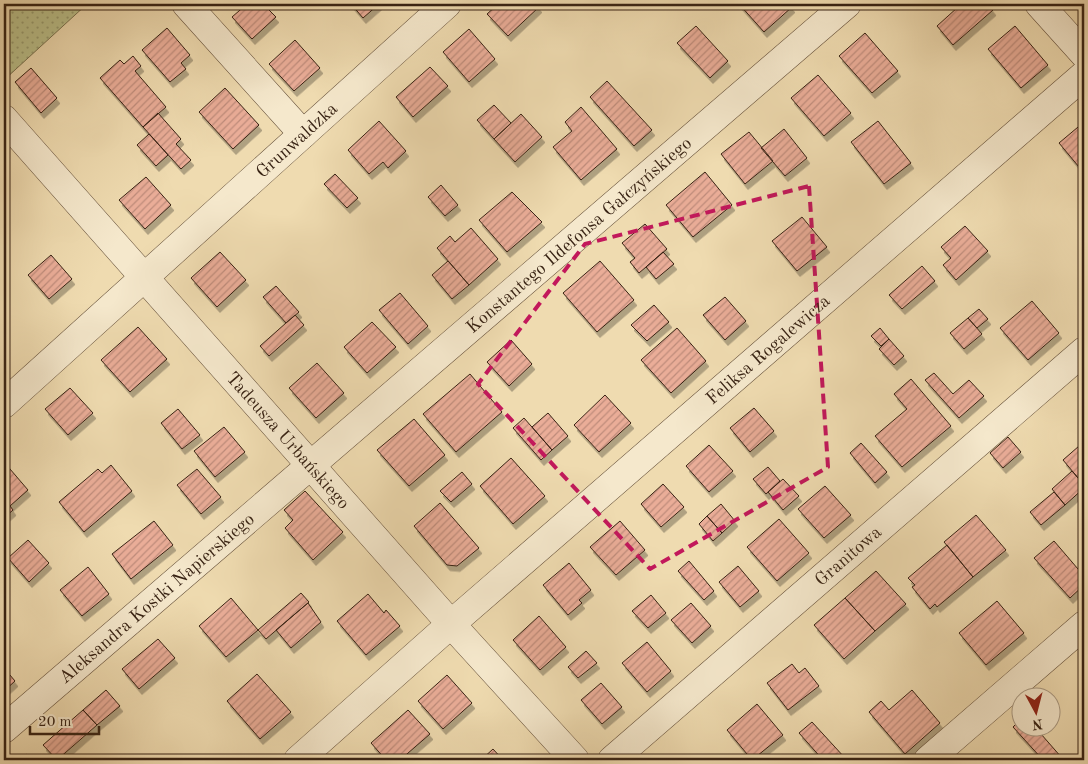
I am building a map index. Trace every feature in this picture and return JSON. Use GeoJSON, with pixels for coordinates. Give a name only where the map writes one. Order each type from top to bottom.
{"type":"FeatureCollection","features":[{"type":"Feature","properties":{"kind":"street"},"geometry":{"type":"LineString","coordinates":[[186,4],[303,134]]}},
{"type":"Feature","properties":{"kind":"street","name":"Grunwaldzka"},"geometry":{"type":"LineString","coordinates":[[4,404],[447,4]]}},
{"type":"Feature","properties":{"kind":"street","name":"Konstantego Ildefonsa Gałczyńskiego"},"geometry":{"type":"LineString","coordinates":[[310,465],[847,4]]}},
{"type":"Feature","properties":{"kind":"street"},"geometry":{"type":"LineString","coordinates":[[1039,4],[1084,54]]}},
{"type":"Feature","properties":{"kind":"street","name":"Feliksa Rogalewicza"},"geometry":{"type":"LineString","coordinates":[[298,760],[451,624],[1084,75]]}},
{"type":"Feature","properties":{"kind":"street","name":"Tadeusza Urbańskiego"},"geometry":{"type":"LineString","coordinates":[[4,119],[451,624],[575,760]]}},
{"type":"Feature","properties":{"kind":"street","name":"Granitowa"},"geometry":{"type":"LineString","coordinates":[[612,760],[1084,351]]}},
{"type":"Feature","properties":{"kind":"street","name":"Aleksandra Kostki Napierskiego"},"geometry":{"type":"LineString","coordinates":[[4,729],[310,465]]}},
{"type":"Feature","properties":{"kind":"street"},"geometry":{"type":"LineString","coordinates":[[928,760],[1084,625]]}},
{"type":"Feature","properties":{"kind":"highlighted area"},"geometry":{"type":"Polygon","coordinates":[[[809,186],[828,467],[650,569],[478,384],[585,244],[809,186]]]}},
{"type":"Feature","properties":{"kind":"green space"},"geometry":{"type":"Polygon","coordinates":[[[4,4],[87,4],[4,80],[4,4]]]}},
{"type":"Feature","properties":{"kind":"building"},"geometry":{"type":"Polygon","coordinates":[[[247,4],[263,4],[276,17],[252,39],[232,17],[247,4]]]}},
{"type":"Feature","properties":{"kind":"building"},"geometry":{"type":"Polygon","coordinates":[[[351,4],[379,4],[363,18],[351,4]]]}},
{"type":"Feature","properties":{"kind":"building"},"geometry":{"type":"Polygon","coordinates":[[[494,4],[536,4],[539,7],[508,36],[487,14],[496,6],[494,4]]]}},
{"type":"Feature","properties":{"kind":"building"},"geometry":{"type":"Polygon","coordinates":[[[739,4],[789,4],[792,7],[764,32],[739,4]]]}},
{"type":"Feature","properties":{"kind":"building"},"geometry":{"type":"Polygon","coordinates":[[[955,4],[988,4],[993,10],[953,45],[937,26],[958,7],[955,4]]]}},
{"type":"Feature","properties":{"kind":"building"},"geometry":{"type":"Polygon","coordinates":[[[696,26],[728,61],[710,78],[677,43],[696,26]]]}},
{"type":"Feature","properties":{"kind":"building"},"geometry":{"type":"Polygon","coordinates":[[[1015,26],[1048,65],[1021,88],[988,49],[1015,26]]]}},
{"type":"Feature","properties":{"kind":"building"},"geometry":{"type":"Polygon","coordinates":[[[167,28],[190,55],[181,63],[186,69],[170,82],[142,50],[167,28]]]}},
{"type":"Feature","properties":{"kind":"building"},"geometry":{"type":"Polygon","coordinates":[[[469,29],[495,59],[469,82],[443,52],[469,29]]]}},
{"type":"Feature","properties":{"kind":"building"},"geometry":{"type":"Polygon","coordinates":[[[865,33],[898,71],[872,93],[839,56],[865,33]]]}},
{"type":"Feature","properties":{"kind":"building"},"geometry":{"type":"Polygon","coordinates":[[[295,40],[320,68],[294,91],[269,64],[295,40]]]}},
{"type":"Feature","properties":{"kind":"building"},"geometry":{"type":"Polygon","coordinates":[[[133,56],[141,66],[135,71],[166,107],[143,127],[100,78],[120,60],[124,64],[133,56]]]}},
{"type":"Feature","properties":{"kind":"building"},"geometry":{"type":"Polygon","coordinates":[[[430,67],[448,86],[413,117],[396,97],[430,67]]]}},
{"type":"Feature","properties":{"kind":"building"},"geometry":{"type":"Polygon","coordinates":[[[31,68],[57,98],[41,113],[15,82],[31,68]]]}},
{"type":"Feature","properties":{"kind":"building"},"geometry":{"type":"Polygon","coordinates":[[[818,75],[851,113],[824,136],[791,98],[818,75]]]}},
{"type":"Feature","properties":{"kind":"building"},"geometry":{"type":"Polygon","coordinates":[[[607,81],[652,130],[634,146],[590,97],[607,81]]]}},
{"type":"Feature","properties":{"kind":"building"},"geometry":{"type":"Polygon","coordinates":[[[225,88],[259,125],[233,149],[199,112],[225,88]]]}},
{"type":"Feature","properties":{"kind":"building"},"geometry":{"type":"Polygon","coordinates":[[[494,105],[511,123],[494,139],[477,120],[494,105]]]}},
{"type":"Feature","properties":{"kind":"building"},"geometry":{"type":"Polygon","coordinates":[[[581,107],[617,149],[581,180],[553,147],[572,131],[565,122],[581,107]]]}},
{"type":"Feature","properties":{"kind":"building"},"geometry":{"type":"Polygon","coordinates":[[[158,113],[181,139],[176,144],[191,160],[181,169],[143,127],[158,113]]]}},
{"type":"Feature","properties":{"kind":"building"},"geometry":{"type":"Polygon","coordinates":[[[521,114],[542,137],[515,162],[494,139],[521,114]]]}},
{"type":"Feature","properties":{"kind":"building"},"geometry":{"type":"Polygon","coordinates":[[[379,121],[406,151],[388,168],[383,162],[369,174],[348,150],[379,121]]]}},
{"type":"Feature","properties":{"kind":"building"},"geometry":{"type":"Polygon","coordinates":[[[878,121],[911,163],[884,184],[851,142],[878,121]]]}},
{"type":"Feature","properties":{"kind":"building"},"geometry":{"type":"Polygon","coordinates":[[[1084,122],[1084,173],[1059,143],[1084,122]]]}},
{"type":"Feature","properties":{"kind":"building"},"geometry":{"type":"Polygon","coordinates":[[[784,129],[807,158],[785,176],[761,148],[784,129]]]}},
{"type":"Feature","properties":{"kind":"building"},"geometry":{"type":"Polygon","coordinates":[[[749,132],[773,161],[745,184],[721,154],[749,132]]]}},
{"type":"Feature","properties":{"kind":"building"},"geometry":{"type":"Polygon","coordinates":[[[149,134],[168,155],[156,166],[137,145],[149,134]]]}},
{"type":"Feature","properties":{"kind":"building"},"geometry":{"type":"Polygon","coordinates":[[[705,172],[732,205],[693,237],[666,205],[705,172]]]}},
{"type":"Feature","properties":{"kind":"building"},"geometry":{"type":"Polygon","coordinates":[[[335,174],[358,198],[347,208],[324,184],[335,174]]]}},
{"type":"Feature","properties":{"kind":"building"},"geometry":{"type":"Polygon","coordinates":[[[146,177],[171,205],[145,229],[119,200],[146,177]]]}},
{"type":"Feature","properties":{"kind":"building"},"geometry":{"type":"Polygon","coordinates":[[[441,185],[458,205],[445,216],[428,197],[441,185]]]}},
{"type":"Feature","properties":{"kind":"building"},"geometry":{"type":"Polygon","coordinates":[[[512,192],[542,222],[507,252],[479,220],[512,192]]]}},
{"type":"Feature","properties":{"kind":"building"},"geometry":{"type":"Polygon","coordinates":[[[802,217],[827,247],[797,271],[772,241],[802,217]]]}},
{"type":"Feature","properties":{"kind":"building"},"geometry":{"type":"Polygon","coordinates":[[[645,224],[667,249],[639,273],[630,262],[635,258],[622,243],[645,224]]]}},
{"type":"Feature","properties":{"kind":"building"},"geometry":{"type":"Polygon","coordinates":[[[965,226],[988,251],[956,280],[943,265],[951,258],[941,247],[965,226]]]}},
{"type":"Feature","properties":{"kind":"building"},"geometry":{"type":"Polygon","coordinates":[[[471,228],[498,259],[469,285],[437,248],[450,236],[455,242],[471,228]]]}},
{"type":"Feature","properties":{"kind":"building"},"geometry":{"type":"Polygon","coordinates":[[[220,252],[246,280],[217,307],[191,278],[220,252]]]}},
{"type":"Feature","properties":{"kind":"building"},"geometry":{"type":"Polygon","coordinates":[[[663,252],[674,264],[656,279],[646,267],[663,252]]]}},
{"type":"Feature","properties":{"kind":"building"},"geometry":{"type":"Polygon","coordinates":[[[51,255],[72,279],[49,299],[28,275],[51,255]]]}},
{"type":"Feature","properties":{"kind":"building"},"geometry":{"type":"Polygon","coordinates":[[[448,261],[469,285],[452,299],[432,275],[448,261]]]}},
{"type":"Feature","properties":{"kind":"building"},"geometry":{"type":"Polygon","coordinates":[[[600,261],[634,300],[597,332],[563,293],[600,261]]]}},
{"type":"Feature","properties":{"kind":"building"},"geometry":{"type":"Polygon","coordinates":[[[922,266],[935,281],[902,309],[889,295],[922,266]]]}},
{"type":"Feature","properties":{"kind":"building"},"geometry":{"type":"Polygon","coordinates":[[[276,286],[299,312],[286,323],[263,297],[276,286]]]}},
{"type":"Feature","properties":{"kind":"building"},"geometry":{"type":"Polygon","coordinates":[[[400,293],[428,326],[408,344],[379,310],[400,293]]]}},
{"type":"Feature","properties":{"kind":"building"},"geometry":{"type":"Polygon","coordinates":[[[725,297],[746,321],[725,340],[703,315],[725,297]]]}},
{"type":"Feature","properties":{"kind":"building"},"geometry":{"type":"Polygon","coordinates":[[[1032,301],[1059,333],[1028,360],[1000,328],[1032,301]]]}},
{"type":"Feature","properties":{"kind":"building"},"geometry":{"type":"Polygon","coordinates":[[[654,305],[669,322],[647,341],[631,325],[654,305]]]}},
{"type":"Feature","properties":{"kind":"building"},"geometry":{"type":"Polygon","coordinates":[[[979,309],[988,319],[977,328],[968,318],[979,309]]]}},
{"type":"Feature","properties":{"kind":"building"},"geometry":{"type":"Polygon","coordinates":[[[295,315],[304,325],[269,356],[260,346],[295,315]]]}},
{"type":"Feature","properties":{"kind":"building"},"geometry":{"type":"Polygon","coordinates":[[[968,318],[982,334],[964,349],[950,333],[968,318]]]}},
{"type":"Feature","properties":{"kind":"building"},"geometry":{"type":"Polygon","coordinates":[[[372,322],[396,347],[367,373],[344,347],[372,322]]]}},
{"type":"Feature","properties":{"kind":"building"},"geometry":{"type":"Polygon","coordinates":[[[138,327],[167,359],[130,392],[101,360],[138,327]]]}},
{"type":"Feature","properties":{"kind":"building"},"geometry":{"type":"Polygon","coordinates":[[[677,328],[706,361],[671,393],[641,360],[677,328]]]}},
{"type":"Feature","properties":{"kind":"building"},"geometry":{"type":"Polygon","coordinates":[[[880,328],[889,339],[881,346],[871,336],[880,328]]]}},
{"type":"Feature","properties":{"kind":"building"},"geometry":{"type":"Polygon","coordinates":[[[889,339],[904,356],[894,365],[879,349],[889,339]]]}},
{"type":"Feature","properties":{"kind":"building"},"geometry":{"type":"Polygon","coordinates":[[[511,340],[532,364],[509,386],[487,362],[511,340]]]}},
{"type":"Feature","properties":{"kind":"building"},"geometry":{"type":"Polygon","coordinates":[[[317,363],[344,393],[316,418],[289,388],[317,363]]]}},
{"type":"Feature","properties":{"kind":"building"},"geometry":{"type":"Polygon","coordinates":[[[934,373],[953,394],[969,380],[984,396],[959,418],[925,380],[934,373]]]}},
{"type":"Feature","properties":{"kind":"building"},"geometry":{"type":"Polygon","coordinates":[[[470,374],[502,412],[456,452],[423,414],[470,374]]]}},
{"type":"Feature","properties":{"kind":"building"},"geometry":{"type":"Polygon","coordinates":[[[911,379],[951,426],[902,467],[875,436],[907,409],[894,394],[911,379]]]}},
{"type":"Feature","properties":{"kind":"building"},"geometry":{"type":"Polygon","coordinates":[[[70,388],[93,413],[68,435],[45,409],[70,388]]]}},
{"type":"Feature","properties":{"kind":"building"},"geometry":{"type":"Polygon","coordinates":[[[605,395],[631,423],[599,452],[574,425],[605,395]]]}},
{"type":"Feature","properties":{"kind":"building"},"geometry":{"type":"Polygon","coordinates":[[[754,408],[774,431],[750,452],[730,428],[754,408]]]}},
{"type":"Feature","properties":{"kind":"building"},"geometry":{"type":"Polygon","coordinates":[[[178,409],[200,435],[182,449],[161,423],[178,409]]]}},
{"type":"Feature","properties":{"kind":"building"},"geometry":{"type":"Polygon","coordinates":[[[548,413],[568,436],[552,450],[532,427],[548,413]]]}},
{"type":"Feature","properties":{"kind":"building"},"geometry":{"type":"Polygon","coordinates":[[[524,418],[552,450],[541,460],[513,428],[524,418]]]}},
{"type":"Feature","properties":{"kind":"building"},"geometry":{"type":"Polygon","coordinates":[[[414,419],[445,455],[409,486],[377,450],[414,419]]]}},
{"type":"Feature","properties":{"kind":"building"},"geometry":{"type":"Polygon","coordinates":[[[224,427],[245,452],[215,477],[194,451],[224,427]]]}},
{"type":"Feature","properties":{"kind":"building"},"geometry":{"type":"Polygon","coordinates":[[[1008,437],[1021,452],[1003,468],[990,453],[1008,437]]]}},
{"type":"Feature","properties":{"kind":"building"},"geometry":{"type":"Polygon","coordinates":[[[861,443],[887,472],[875,483],[850,453],[861,443]]]}},
{"type":"Feature","properties":{"kind":"building"},"geometry":{"type":"Polygon","coordinates":[[[709,445],[733,471],[709,492],[686,466],[709,445]]]}},
{"type":"Feature","properties":{"kind":"building"},"geometry":{"type":"Polygon","coordinates":[[[1079,446],[1084,452],[1084,485],[1063,460],[1079,446]]]}},
{"type":"Feature","properties":{"kind":"building"},"geometry":{"type":"Polygon","coordinates":[[[511,458],[545,496],[513,524],[480,486],[511,458]]]}},
{"type":"Feature","properties":{"kind":"building"},"geometry":{"type":"Polygon","coordinates":[[[4,462],[28,490],[10,506],[13,510],[4,518],[4,462]]]}},
{"type":"Feature","properties":{"kind":"building"},"geometry":{"type":"Polygon","coordinates":[[[111,465],[132,491],[84,532],[59,502],[98,469],[102,473],[111,465]]]}},
{"type":"Feature","properties":{"kind":"building"},"geometry":{"type":"Polygon","coordinates":[[[768,467],[780,481],[766,494],[753,479],[768,467]]]}},
{"type":"Feature","properties":{"kind":"building"},"geometry":{"type":"Polygon","coordinates":[[[197,469],[221,497],[201,514],[177,485],[197,469]]]}},
{"type":"Feature","properties":{"kind":"building"},"geometry":{"type":"Polygon","coordinates":[[[1072,471],[1084,485],[1084,488],[1065,505],[1052,489],[1072,471]]]}},
{"type":"Feature","properties":{"kind":"building"},"geometry":{"type":"Polygon","coordinates":[[[462,472],[472,484],[451,502],[440,491],[462,472]]]}},
{"type":"Feature","properties":{"kind":"building"},"geometry":{"type":"Polygon","coordinates":[[[783,479],[799,496],[783,510],[768,492],[783,479]]]}},
{"type":"Feature","properties":{"kind":"building"},"geometry":{"type":"Polygon","coordinates":[[[663,484],[684,507],[661,527],[641,504],[663,484]]]}},
{"type":"Feature","properties":{"kind":"building"},"geometry":{"type":"Polygon","coordinates":[[[825,486],[851,515],[824,538],[798,509],[825,486]]]}},
{"type":"Feature","properties":{"kind":"building"},"geometry":{"type":"Polygon","coordinates":[[[305,491],[343,532],[313,560],[285,528],[293,520],[284,510],[305,491]]]}},
{"type":"Feature","properties":{"kind":"building"},"geometry":{"type":"Polygon","coordinates":[[[1054,492],[1065,505],[1041,525],[1030,512],[1054,492]]]}},
{"type":"Feature","properties":{"kind":"building"},"geometry":{"type":"Polygon","coordinates":[[[440,503],[479,548],[457,566],[447,565],[414,526],[440,503]]]}},
{"type":"Feature","properties":{"kind":"building"},"geometry":{"type":"Polygon","coordinates":[[[721,504],[735,521],[722,533],[707,516],[721,504]]]}},
{"type":"Feature","properties":{"kind":"building"},"geometry":{"type":"Polygon","coordinates":[[[976,515],[1006,550],[973,577],[944,542],[976,515]]]}},
{"type":"Feature","properties":{"kind":"building"},"geometry":{"type":"Polygon","coordinates":[[[707,516],[722,533],[713,541],[699,524],[707,516]]]}},
{"type":"Feature","properties":{"kind":"building"},"geometry":{"type":"Polygon","coordinates":[[[779,519],[809,553],[777,581],[747,547],[779,519]]]}},
{"type":"Feature","properties":{"kind":"building"},"geometry":{"type":"Polygon","coordinates":[[[154,521],[173,545],[131,579],[112,554],[154,521]]]}},
{"type":"Feature","properties":{"kind":"building"},"geometry":{"type":"Polygon","coordinates":[[[620,521],[645,550],[616,575],[590,547],[620,521]]]}},
{"type":"Feature","properties":{"kind":"building"},"geometry":{"type":"Polygon","coordinates":[[[28,540],[49,563],[29,582],[8,558],[28,540]]]}},
{"type":"Feature","properties":{"kind":"building"},"geometry":{"type":"Polygon","coordinates":[[[1054,541],[1084,576],[1084,585],[1070,598],[1034,558],[1054,541]]]}},
{"type":"Feature","properties":{"kind":"building"},"geometry":{"type":"Polygon","coordinates":[[[947,545],[973,577],[937,607],[935,604],[930,609],[912,587],[915,585],[908,578],[947,545]]]}},
{"type":"Feature","properties":{"kind":"building"},"geometry":{"type":"Polygon","coordinates":[[[689,561],[714,591],[704,600],[678,571],[689,561]]]}},
{"type":"Feature","properties":{"kind":"building"},"geometry":{"type":"Polygon","coordinates":[[[569,563],[591,590],[579,600],[582,603],[568,615],[543,585],[569,563]]]}},
{"type":"Feature","properties":{"kind":"building"},"geometry":{"type":"Polygon","coordinates":[[[738,566],[759,591],[740,607],[719,582],[738,566]]]}},
{"type":"Feature","properties":{"kind":"building"},"geometry":{"type":"Polygon","coordinates":[[[88,567],[109,594],[82,616],[60,590],[88,567]]]}},
{"type":"Feature","properties":{"kind":"building"},"geometry":{"type":"Polygon","coordinates":[[[876,571],[906,604],[875,631],[845,598],[876,571]]]}},
{"type":"Feature","properties":{"kind":"building"},"geometry":{"type":"Polygon","coordinates":[[[301,593],[309,602],[266,639],[258,630],[301,593]]]}},
{"type":"Feature","properties":{"kind":"building"},"geometry":{"type":"Polygon","coordinates":[[[368,594],[384,613],[386,610],[400,626],[366,655],[337,621],[368,594]]]}},
{"type":"Feature","properties":{"kind":"building"},"geometry":{"type":"Polygon","coordinates":[[[651,595],[666,613],[648,628],[632,611],[651,595]]]}},
{"type":"Feature","properties":{"kind":"building"},"geometry":{"type":"Polygon","coordinates":[[[231,598],[258,630],[226,657],[199,626],[231,598]]]}},
{"type":"Feature","properties":{"kind":"building"},"geometry":{"type":"Polygon","coordinates":[[[845,598],[875,631],[844,659],[814,625],[845,598]]]}},
{"type":"Feature","properties":{"kind":"building"},"geometry":{"type":"Polygon","coordinates":[[[997,601],[1024,633],[986,665],[959,633],[997,601]]]}},
{"type":"Feature","properties":{"kind":"building"},"geometry":{"type":"Polygon","coordinates":[[[308,603],[321,622],[291,648],[276,630],[308,603]]]}},
{"type":"Feature","properties":{"kind":"building"},"geometry":{"type":"Polygon","coordinates":[[[691,603],[711,626],[692,643],[671,620],[691,603]]]}},
{"type":"Feature","properties":{"kind":"building"},"geometry":{"type":"Polygon","coordinates":[[[539,616],[566,647],[540,670],[513,640],[539,616]]]}},
{"type":"Feature","properties":{"kind":"building"},"geometry":{"type":"Polygon","coordinates":[[[158,639],[175,658],[139,689],[122,669],[158,639]]]}},
{"type":"Feature","properties":{"kind":"building"},"geometry":{"type":"Polygon","coordinates":[[[647,642],[671,671],[647,692],[622,663],[647,642]]]}},
{"type":"Feature","properties":{"kind":"building"},"geometry":{"type":"Polygon","coordinates":[[[586,651],[597,663],[578,678],[568,667],[586,651]]]}},
{"type":"Feature","properties":{"kind":"building"},"geometry":{"type":"Polygon","coordinates":[[[792,664],[799,673],[805,668],[819,686],[788,710],[767,683],[792,664]]]}},
{"type":"Feature","properties":{"kind":"building"},"geometry":{"type":"Polygon","coordinates":[[[4,668],[15,681],[4,691],[4,668]]]}},
{"type":"Feature","properties":{"kind":"building"},"geometry":{"type":"Polygon","coordinates":[[[257,674],[291,712],[260,739],[227,701],[257,674]]]}},
{"type":"Feature","properties":{"kind":"building"},"geometry":{"type":"Polygon","coordinates":[[[447,675],[472,703],[443,729],[418,701],[447,675]]]}},
{"type":"Feature","properties":{"kind":"building"},"geometry":{"type":"Polygon","coordinates":[[[601,683],[622,707],[602,724],[581,700],[601,683]]]}},
{"type":"Feature","properties":{"kind":"building"},"geometry":{"type":"Polygon","coordinates":[[[106,690],[120,706],[97,725],[83,710],[106,690]]]}},
{"type":"Feature","properties":{"kind":"building"},"geometry":{"type":"Polygon","coordinates":[[[912,690],[940,723],[905,754],[869,712],[881,701],[889,710],[912,690]]]}},
{"type":"Feature","properties":{"kind":"building"},"geometry":{"type":"Polygon","coordinates":[[[757,704],[783,735],[752,760],[727,730],[757,704]]]}},
{"type":"Feature","properties":{"kind":"building"},"geometry":{"type":"Polygon","coordinates":[[[83,710],[97,725],[57,760],[43,745],[83,710]]]}},
{"type":"Feature","properties":{"kind":"building"},"geometry":{"type":"Polygon","coordinates":[[[408,710],[430,734],[400,760],[386,760],[371,743],[408,710]]]}},
{"type":"Feature","properties":{"kind":"building"},"geometry":{"type":"Polygon","coordinates":[[[812,722],[845,758],[842,760],[823,760],[799,733],[812,722]]]}},
{"type":"Feature","properties":{"kind":"building"},"geometry":{"type":"Polygon","coordinates":[[[1021,736],[1043,736],[1062,758],[1059,760],[1043,760],[1021,736]]]}},
{"type":"Feature","properties":{"kind":"building"},"geometry":{"type":"Polygon","coordinates":[[[493,749],[503,760],[481,760],[493,749]]]}},
{"type":"Feature","properties":{"kind":"building"},"geometry":{"type":"Polygon","coordinates":[[[27,754],[33,760],[20,760],[27,754]]]}},
{"type":"Feature","properties":{"kind":"waterway"},"geometry":{"type":"LineString","coordinates":[[4,12],[9,4]]}}]}
